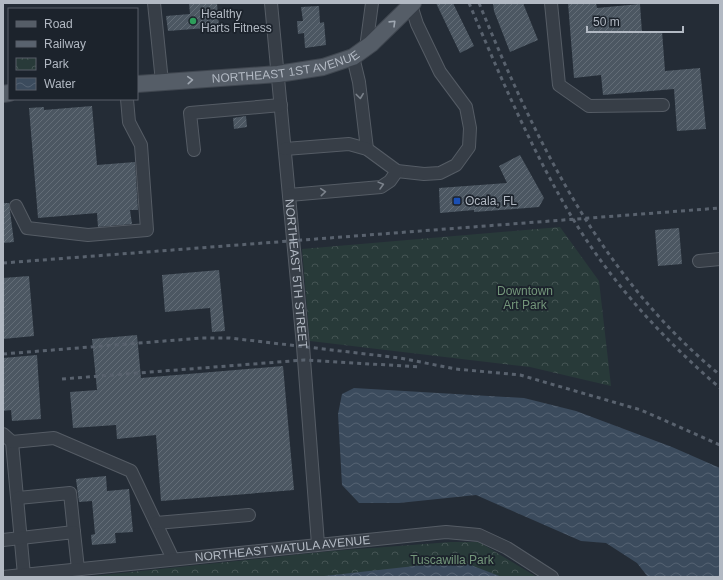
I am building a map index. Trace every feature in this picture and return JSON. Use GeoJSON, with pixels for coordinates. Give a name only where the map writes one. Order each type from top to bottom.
{"type":"FeatureCollection","features":[{"type":"Feature","properties":{"kind":"main road","name":"NORTHEAST 1ST AVENUE"},"geometry":{"type":"LineString","coordinates":[[138,84],[278,74],[322,67],[359,53],[411,4]]}},
{"type":"Feature","properties":{"kind":"street"},"geometry":{"type":"LineString","coordinates":[[154,3],[162,82]]}},
{"type":"Feature","properties":{"kind":"street","name":"NORTHEAST 5TH STREET"},"geometry":{"type":"LineString","coordinates":[[271,3],[289,195],[318,544]]}},
{"type":"Feature","properties":{"kind":"street"},"geometry":{"type":"LineString","coordinates":[[367,149],[359,82],[359,53],[372,3]]}},
{"type":"Feature","properties":{"kind":"street"},"geometry":{"type":"LineString","coordinates":[[551,3],[559,85],[589,106],[663,105]]}},
{"type":"Feature","properties":{"kind":"street"},"geometry":{"type":"LineString","coordinates":[[284,149],[349,144],[367,149],[397,171],[424,174],[440,172],[456,165],[469,147],[470,128],[466,107],[440,72],[416,24],[411,4]]}},
{"type":"Feature","properties":{"kind":"street"},"geometry":{"type":"LineString","coordinates":[[16,206],[27,228],[88,235],[147,230],[140,145],[129,122],[127,100]]}},
{"type":"Feature","properties":{"kind":"street"},"geometry":{"type":"LineString","coordinates":[[194,150],[190,113],[281,105]]}},
{"type":"Feature","properties":{"kind":"street"},"geometry":{"type":"LineString","coordinates":[[289,195],[381,187],[390,181],[397,171]]}},
{"type":"Feature","properties":{"kind":"street"},"geometry":{"type":"LineString","coordinates":[[699,261],[720,259]]}},
{"type":"Feature","properties":{"kind":"street"},"geometry":{"type":"LineString","coordinates":[[3,434],[12,442],[22,538],[24,575]]}},
{"type":"Feature","properties":{"kind":"street"},"geometry":{"type":"LineString","coordinates":[[12,442],[54,438],[131,471],[172,559]]}},
{"type":"Feature","properties":{"kind":"street"},"geometry":{"type":"LineString","coordinates":[[18,498],[70,493],[78,569]]}},
{"type":"Feature","properties":{"kind":"street"},"geometry":{"type":"LineString","coordinates":[[156,523],[249,515]]}},
{"type":"Feature","properties":{"kind":"street"},"geometry":{"type":"LineString","coordinates":[[3,540],[74,532]]}},
{"type":"Feature","properties":{"kind":"street","name":"NORTHEAST WATULA AVENUE"},"geometry":{"type":"LineString","coordinates":[[3,577],[446,532],[479,535],[507,548],[552,577]]}},
{"type":"Feature","properties":{"kind":"green space","name":"Downtown Art Park"},"geometry":{"type":"Polygon","coordinates":[[[560,227],[599,281],[611,386],[530,367],[310,341],[302,249],[560,227]]]}},
{"type":"Feature","properties":{"kind":"green space","name":"Tuscawilla Park"},"geometry":{"type":"Polygon","coordinates":[[[451,542],[479,542],[537,577],[83,577],[332,551],[451,542]]]}},
{"type":"Feature","properties":{"kind":"water"},"geometry":{"type":"Polygon","coordinates":[[[354,388],[524,398],[576,411],[672,447],[720,468],[720,577],[648,577],[637,563],[606,543],[581,541],[476,495],[399,503],[359,503],[342,485],[338,414],[342,394],[354,388]]]}},
{"type":"Feature","properties":{"kind":"water"},"geometry":{"type":"Polygon","coordinates":[[[460,561],[502,577],[315,577],[460,561]]]}},
{"type":"Feature","properties":{"kind":"building","name":"Healthy Harts Fitness"},"geometry":{"type":"Polygon","coordinates":[[[189,3],[217,3],[219,27],[168,31],[166,16],[190,14],[189,3]]]}},
{"type":"Feature","properties":{"kind":"building"},"geometry":{"type":"Polygon","coordinates":[[[436,3],[453,3],[474,46],[460,53],[436,3]]]}},
{"type":"Feature","properties":{"kind":"building"},"geometry":{"type":"Polygon","coordinates":[[[493,3],[523,3],[538,40],[510,52],[494,11],[493,3]]]}},
{"type":"Feature","properties":{"kind":"building"},"geometry":{"type":"Polygon","coordinates":[[[568,3],[596,3],[597,8],[640,4],[642,33],[662,31],[665,71],[700,68],[706,129],[677,131],[674,89],[603,95],[601,75],[574,78],[568,3]]]}},
{"type":"Feature","properties":{"kind":"building"},"geometry":{"type":"Polygon","coordinates":[[[319,6],[320,23],[324,22],[326,45],[305,48],[304,33],[298,34],[297,21],[303,21],[301,7],[319,6]]]}},
{"type":"Feature","properties":{"kind":"building"},"geometry":{"type":"Polygon","coordinates":[[[92,106],[97,165],[135,162],[138,210],[130,210],[132,224],[98,227],[97,213],[38,218],[29,108],[44,107],[44,110],[92,106]]]}},
{"type":"Feature","properties":{"kind":"building"},"geometry":{"type":"Polygon","coordinates":[[[246,116],[247,127],[234,129],[233,118],[246,116]]]}},
{"type":"Feature","properties":{"kind":"building"},"geometry":{"type":"Polygon","coordinates":[[[520,155],[544,198],[539,207],[440,213],[439,188],[507,183],[499,166],[520,155]]]}},
{"type":"Feature","properties":{"kind":"building"},"geometry":{"type":"Polygon","coordinates":[[[3,203],[9,203],[14,242],[3,243],[3,203]]]}},
{"type":"Feature","properties":{"kind":"building"},"geometry":{"type":"Polygon","coordinates":[[[679,228],[682,264],[658,266],[655,230],[679,228]]]}},
{"type":"Feature","properties":{"kind":"building"},"geometry":{"type":"Polygon","coordinates":[[[219,270],[225,331],[212,332],[210,308],[165,312],[162,275],[219,270]]]}},
{"type":"Feature","properties":{"kind":"building"},"geometry":{"type":"Polygon","coordinates":[[[29,276],[34,336],[3,339],[3,278],[29,276]]]}},
{"type":"Feature","properties":{"kind":"building"},"geometry":{"type":"Polygon","coordinates":[[[137,335],[141,378],[283,366],[294,490],[161,501],[156,435],[117,439],[116,425],[73,428],[70,392],[97,390],[92,339],[137,335]]]}},
{"type":"Feature","properties":{"kind":"building"},"geometry":{"type":"Polygon","coordinates":[[[37,355],[41,419],[12,421],[11,410],[3,411],[3,358],[37,355]]]}},
{"type":"Feature","properties":{"kind":"building"},"geometry":{"type":"Polygon","coordinates":[[[106,476],[107,491],[129,489],[133,532],[115,533],[116,543],[92,545],[91,535],[95,534],[92,501],[79,502],[76,479],[106,476]]]}},
{"type":"Feature","properties":{"kind":"railway"},"geometry":{"type":"LineString","coordinates":[[469,3],[530,140],[558,193],[588,243],[604,266],[659,330],[678,350],[720,388]]}},
{"type":"Feature","properties":{"kind":"railway"},"geometry":{"type":"LineString","coordinates":[[479,3],[524,106],[549,156],[577,205],[607,251],[641,296],[678,337],[720,375]]}},
{"type":"Feature","properties":{"kind":"railway"},"geometry":{"type":"LineString","coordinates":[[3,263],[720,208]]}},
{"type":"Feature","properties":{"kind":"railway"},"geometry":{"type":"LineString","coordinates":[[3,354],[202,338],[230,338],[400,358],[456,369],[520,375],[641,410],[720,445]]}},
{"type":"Feature","properties":{"kind":"railway"},"geometry":{"type":"LineString","coordinates":[[62,379],[304,360],[421,367]]}},
{"type":"Feature","properties":{"kind":"place","name":"Healthy Harts Fitness"},"geometry":{"type":"Point","coordinates":[193,21]}},
{"type":"Feature","properties":{"kind":"place","name":"Ocala, FL"},"geometry":{"type":"Point","coordinates":[457,201]}}]}
